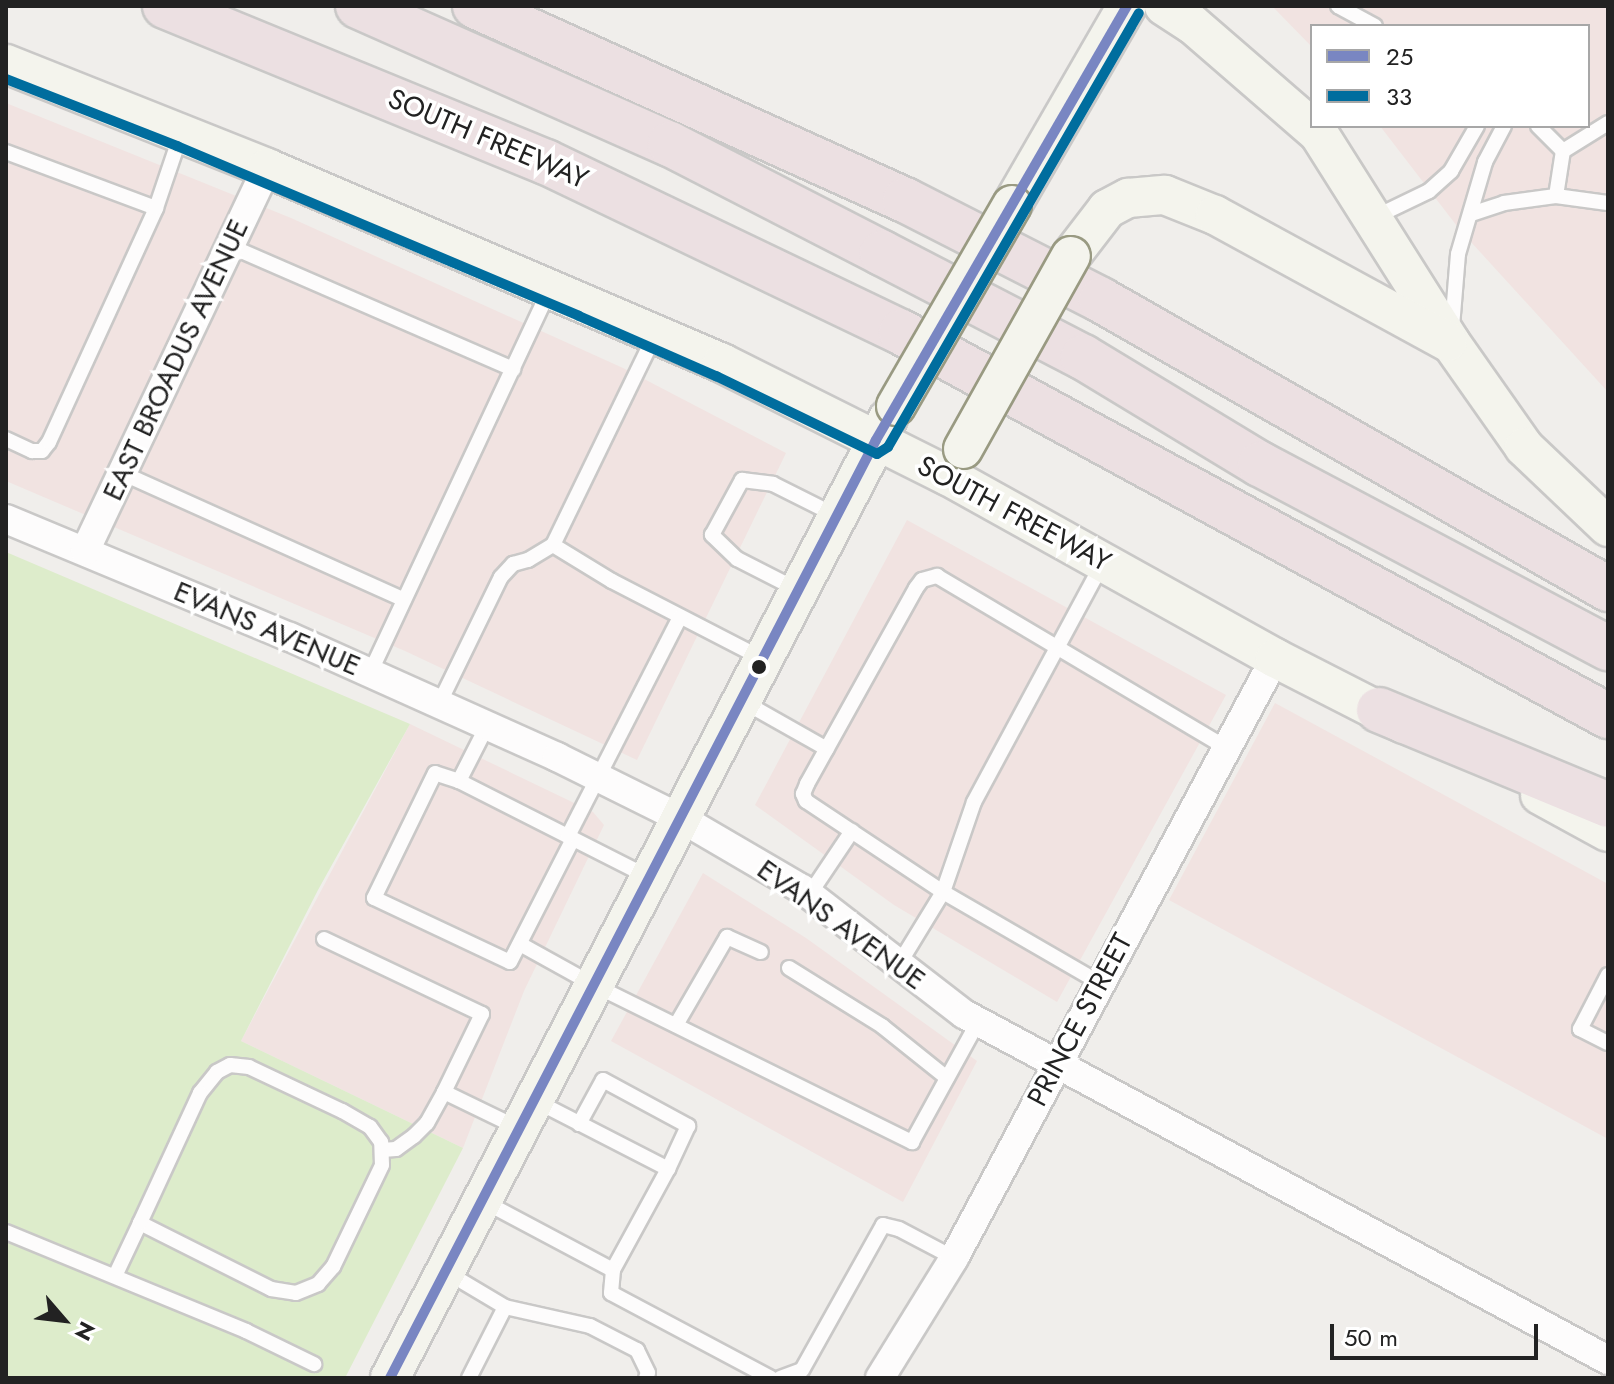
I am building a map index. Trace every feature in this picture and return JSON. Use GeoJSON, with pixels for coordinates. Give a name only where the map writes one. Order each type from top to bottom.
{"type":"FeatureCollection","features":[{"type":"Feature","properties":{"kind":"highway","name":"SOUTH FREEWAY"},"geometry":{"type":"LineString","coordinates":[[165,6],[546,162],[901,332],[1608,716]]}},
{"type":"Feature","properties":{"kind":"highway"},"geometry":{"type":"LineString","coordinates":[[358,6],[670,144],[1083,357],[1260,464],[1608,648]]}},
{"type":"Feature","properties":{"kind":"highway"},"geometry":{"type":"LineString","coordinates":[[475,6],[905,200],[1101,300],[1608,589]]}},
{"type":"Feature","properties":{"kind":"highway"},"geometry":{"type":"LineString","coordinates":[[1379,710],[1608,805]]}},
{"type":"Feature","properties":{"kind":"main road"},"geometry":{"type":"LineString","coordinates":[[393,1377],[444,1271],[682,819],[876,440],[1127,6]]}},
{"type":"Feature","properties":{"kind":"main road"},"geometry":{"type":"LineString","coordinates":[[1164,6],[1192,24],[1310,126]]}},
{"type":"Feature","properties":{"kind":"main road","name":"SOUTH FREEWAY"},"geometry":{"type":"LineString","coordinates":[[6,64],[182,133],[550,288],[655,334],[876,440],[956,463],[1103,562],[1275,658],[1608,832]]}},
{"type":"Feature","properties":{"kind":"main road"},"geometry":{"type":"LineString","coordinates":[[1312,128],[1319,134],[1451,343],[1524,447],[1608,527]]}},
{"type":"Feature","properties":{"kind":"main road"},"geometry":{"type":"LineString","coordinates":[[956,463],[1071,256],[1107,209],[1128,198],[1165,195],[1215,215],[1451,343]]}},
{"type":"Feature","properties":{"kind":"street","name":"EAST BROADUS AVENUE"},"geometry":{"type":"LineString","coordinates":[[85,551],[267,168]]}},
{"type":"Feature","properties":{"kind":"street","name":"EVANS AVENUE"},"geometry":{"type":"LineString","coordinates":[[6,519],[370,673],[682,819],[809,895],[978,1022],[1608,1360]]}},
{"type":"Feature","properties":{"kind":"street","name":"PRINCE STREET"},"geometry":{"type":"LineString","coordinates":[[880,1378],[954,1258],[1275,658]]}},
{"type":"Feature","properties":{"kind":"lane"},"geometry":{"type":"LineString","coordinates":[[1338,6],[1371,24]]}},
{"type":"Feature","properties":{"kind":"lane"},"geometry":{"type":"LineString","coordinates":[[1556,196],[1563,151],[1608,123]]}},
{"type":"Feature","properties":{"kind":"lane"},"geometry":{"type":"LineString","coordinates":[[1373,218],[1429,191],[1451,171],[1476,128]]}},
{"type":"Feature","properties":{"kind":"lane"},"geometry":{"type":"LineString","coordinates":[[1451,343],[1458,254],[1485,162],[1503,128]]}},
{"type":"Feature","properties":{"kind":"lane"},"geometry":{"type":"LineString","coordinates":[[1540,128],[1563,151]]}},
{"type":"Feature","properties":{"kind":"lane"},"geometry":{"type":"LineString","coordinates":[[6,439],[32,451],[42,451],[49,442],[156,208],[182,133]]}},
{"type":"Feature","properties":{"kind":"lane"},"geometry":{"type":"LineString","coordinates":[[6,152],[156,208]]}},
{"type":"Feature","properties":{"kind":"lane"},"geometry":{"type":"LineString","coordinates":[[1471,214],[1504,203],[1556,196],[1608,203]]}},
{"type":"Feature","properties":{"kind":"lane"},"geometry":{"type":"LineString","coordinates":[[230,246],[513,369]]}},
{"type":"Feature","properties":{"kind":"lane"},"geometry":{"type":"LineString","coordinates":[[370,673],[550,288]]}},
{"type":"Feature","properties":{"kind":"lane"},"geometry":{"type":"LineString","coordinates":[[439,704],[501,577],[513,564],[553,545],[655,334]]}},
{"type":"Feature","properties":{"kind":"lane"},"geometry":{"type":"LineString","coordinates":[[122,473],[404,600]]}},
{"type":"Feature","properties":{"kind":"lane"},"geometry":{"type":"LineString","coordinates":[[799,590],[737,559],[712,535],[742,480],[773,484],[837,517]]}},
{"type":"Feature","properties":{"kind":"lane"},"geometry":{"type":"LineString","coordinates":[[553,545],[763,660]]}},
{"type":"Feature","properties":{"kind":"lane"},"geometry":{"type":"LineString","coordinates":[[899,964],[943,892],[974,802],[1103,562]]}},
{"type":"Feature","properties":{"kind":"lane"},"geometry":{"type":"LineString","coordinates":[[1100,983],[943,892],[806,801],[803,794],[827,749],[922,580],[937,576],[1227,748]]}},
{"type":"Feature","properties":{"kind":"lane"},"geometry":{"type":"LineString","coordinates":[[650,878],[570,837],[459,781],[435,773],[374,898],[510,962],[570,837],[596,777],[680,617]]}},
{"type":"Feature","properties":{"kind":"lane"},"geometry":{"type":"LineString","coordinates":[[742,701],[827,749]]}},
{"type":"Feature","properties":{"kind":"lane"},"geometry":{"type":"LineString","coordinates":[[459,781],[487,726]]}},
{"type":"Feature","properties":{"kind":"lane"},"geometry":{"type":"LineString","coordinates":[[809,895],[852,831]]}},
{"type":"Feature","properties":{"kind":"lane"},"geometry":{"type":"LineString","coordinates":[[676,1025],[727,937],[761,952]]}},
{"type":"Feature","properties":{"kind":"lane"},"geometry":{"type":"LineString","coordinates":[[324,939],[482,1014],[427,1123],[396,1149],[382,1150]]}},
{"type":"Feature","properties":{"kind":"lane"},"geometry":{"type":"LineString","coordinates":[[520,944],[594,985],[912,1142],[978,1022]]}},
{"type":"Feature","properties":{"kind":"lane"},"geometry":{"type":"LineString","coordinates":[[789,968],[882,1026],[947,1078]]}},
{"type":"Feature","properties":{"kind":"lane"},"geometry":{"type":"LineString","coordinates":[[1608,975],[1580,1029],[1608,1043]]}},
{"type":"Feature","properties":{"kind":"lane"},"geometry":{"type":"LineString","coordinates":[[115,1276],[200,1093],[217,1072],[230,1065],[249,1067],[370,1127],[381,1142],[382,1165],[333,1267],[318,1284],[296,1293],[271,1289],[140,1223]]}},
{"type":"Feature","properties":{"kind":"lane"},"geometry":{"type":"LineString","coordinates":[[579,1124],[603,1080],[688,1126],[613,1270],[611,1293],[771,1378]]}},
{"type":"Feature","properties":{"kind":"lane"},"geometry":{"type":"LineString","coordinates":[[444,1092],[526,1114],[579,1124],[668,1169]]}},
{"type":"Feature","properties":{"kind":"lane"},"geometry":{"type":"LineString","coordinates":[[482,1200],[613,1270]]}},
{"type":"Feature","properties":{"kind":"lane"},"geometry":{"type":"LineString","coordinates":[[780,1378],[802,1370],[883,1225],[899,1229],[954,1258]]}},
{"type":"Feature","properties":{"kind":"lane"},"geometry":{"type":"LineString","coordinates":[[6,1232],[115,1276],[314,1364]]}},
{"type":"Feature","properties":{"kind":"lane"},"geometry":{"type":"LineString","coordinates":[[444,1271],[505,1307],[590,1326],[637,1350],[648,1373],[646,1378]]}},
{"type":"Feature","properties":{"kind":"lane"},"geometry":{"type":"LineString","coordinates":[[469,1378],[505,1307]]}},
{"type":"Feature","properties":{"kind":"shaded area"},"geometry":{"type":"Polygon","coordinates":[[[1272,6],[1608,6],[1608,392],[1460,230],[1382,128],[1590,128],[1590,24],[1310,24],[1310,45],[1272,6]]]}},
{"type":"Feature","properties":{"kind":"shaded area"},"geometry":{"type":"Polygon","coordinates":[[[6,103],[291,218],[623,368],[786,453],[637,760],[405,651],[6,481],[6,103]]]}},
{"type":"Feature","properties":{"kind":"shaded area"},"geometry":{"type":"Polygon","coordinates":[[[907,520],[1226,695],[1057,1002],[894,905],[755,805],[907,520]]]}},
{"type":"Feature","properties":{"kind":"shaded area"},"geometry":{"type":"Polygon","coordinates":[[[1275,703],[1608,884],[1608,1139],[1169,900],[1275,703]]]}},
{"type":"Feature","properties":{"kind":"shaded area"},"geometry":{"type":"Polygon","coordinates":[[[410,724],[593,812],[604,825],[524,991],[463,1148],[241,1041],[410,724]]]}},
{"type":"Feature","properties":{"kind":"shaded area"},"geometry":{"type":"Polygon","coordinates":[[[703,873],[806,938],[977,1061],[903,1202],[611,1041],[703,873]]]}},
{"type":"Feature","properties":{"kind":"green space"},"geometry":{"type":"Polygon","coordinates":[[[6,552],[410,724],[318,890],[241,1041],[463,1148],[345,1378],[6,1378],[6,552]]]}},
{"type":"Feature","properties":{"kind":"transit line","name":"25"},"geometry":{"type":"LineString","coordinates":[[390,1378],[876,440],[1127,6]]}},
{"type":"Feature","properties":{"kind":"transit line","name":"33"},"geometry":{"type":"LineString","coordinates":[[6,79],[177,146],[579,316],[716,376],[877,454],[888,447],[1139,13]]}}]}
